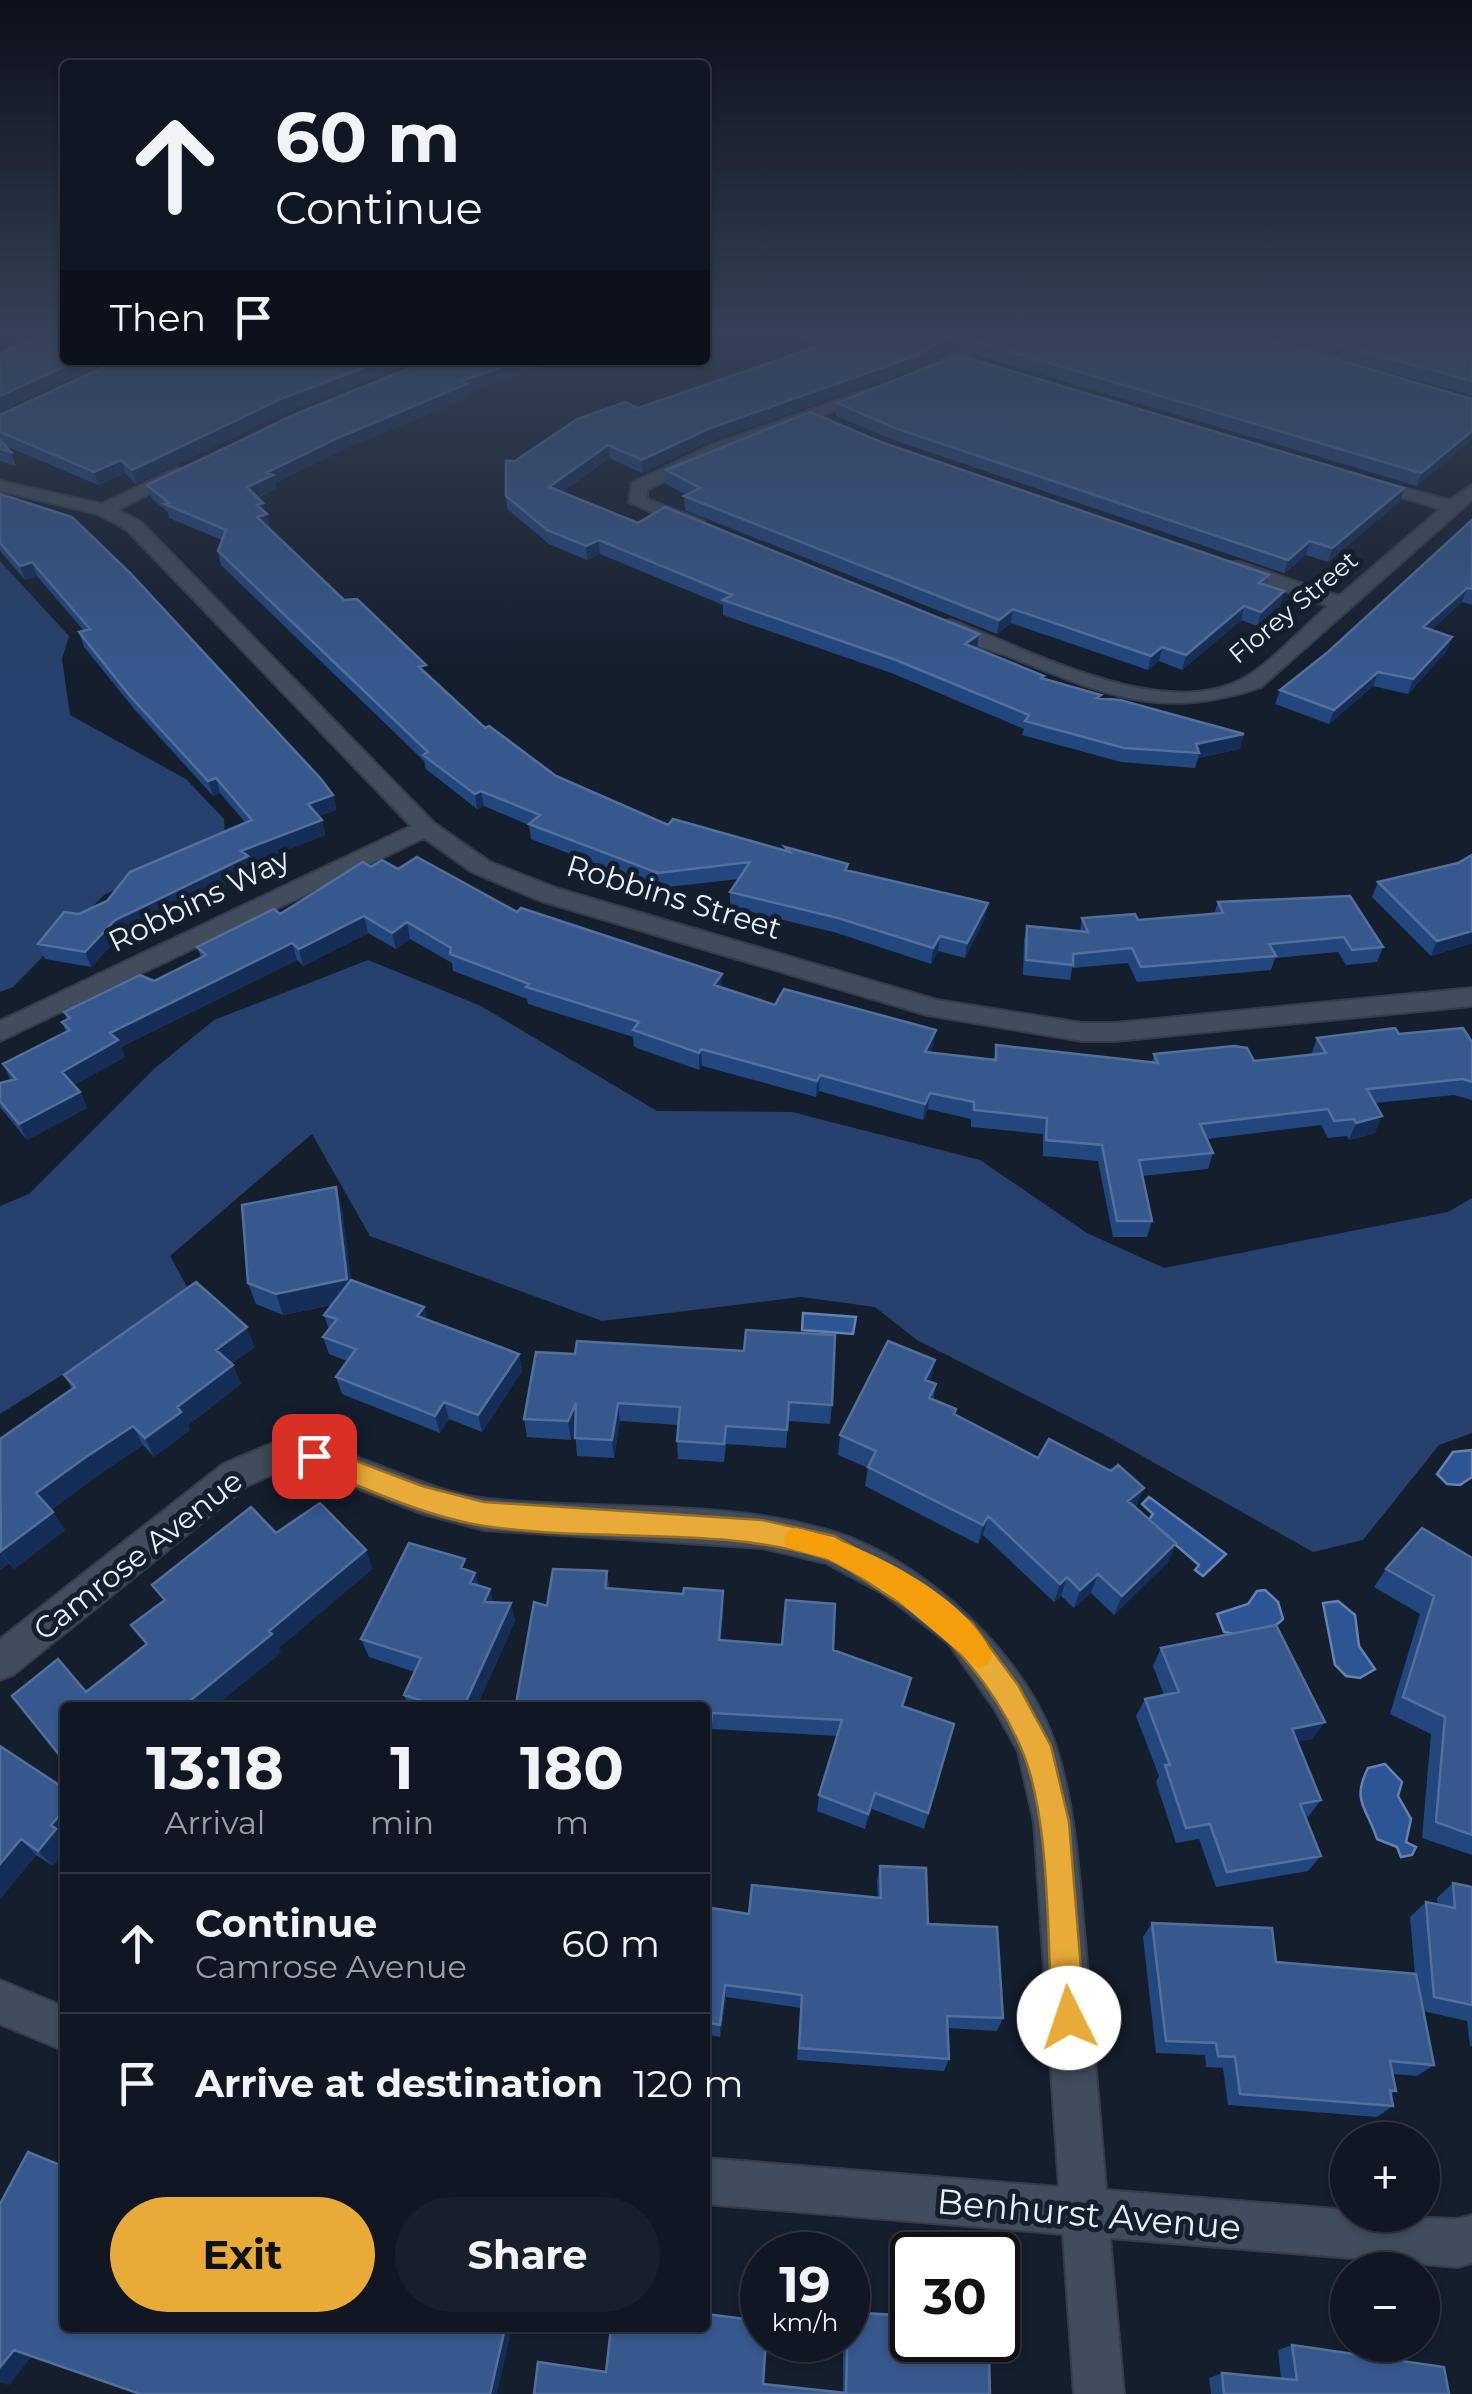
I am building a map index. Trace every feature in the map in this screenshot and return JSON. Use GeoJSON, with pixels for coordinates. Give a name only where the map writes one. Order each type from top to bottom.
{"type":"FeatureCollection","features":[{"type":"Feature","properties":{"kind":"street"},"geometry":{"type":"LineString","coordinates":[[710,530],[638,502],[638,487],[737,442]]}},
{"type":"Feature","properties":{"kind":"street"},"geometry":{"type":"LineString","coordinates":[[104,510],[194,466]]}},
{"type":"Feature","properties":{"kind":"street"},"geometry":{"type":"LineString","coordinates":[[1342,474],[1453,506]]}},
{"type":"Feature","properties":{"kind":"street","name":"Robbins Street"},"geometry":{"type":"LineString","coordinates":[[0,486],[104,510],[134,526],[426,828],[481,867],[550,896],[954,1012],[1082,1032],[1472,997]]}},
{"type":"Feature","properties":{"kind":"street","name":"Florey Street"},"geometry":{"type":"LineString","coordinates":[[926,617],[1122,692],[1187,698],[1238,688],[1253,682],[1472,490]]}},
{"type":"Feature","properties":{"kind":"street"},"geometry":{"type":"LineString","coordinates":[[1215,560],[1342,604]]}},
{"type":"Feature","properties":{"kind":"street","name":"Robbins Way"},"geometry":{"type":"LineString","coordinates":[[0,1032],[426,828]]}},
{"type":"Feature","properties":{"kind":"street","name":"Camrose Avenue"},"geometry":{"type":"LineString","coordinates":[[0,1662],[235,1475],[278,1456],[314,1456],[420,1498],[484,1514],[762,1532],[834,1548],[895,1582],[962,1632],[1008,1695],[1036,1746],[1054,1822],[1098,2394]]}},
{"type":"Feature","properties":{"kind":"street"},"geometry":{"type":"LineString","coordinates":[[0,2002],[60,2027]]}},
{"type":"Feature","properties":{"kind":"street","name":"Benhurst Avenue"},"geometry":{"type":"LineString","coordinates":[[710,2181],[1084,2214],[1458,2242],[1472,2239]]}},
{"type":"Feature","properties":{"kind":"shaded area"},"geometry":{"type":"Polygon","coordinates":[[[0,561],[69,636],[62,659],[70,715],[186,779],[224,819],[225,838],[104,895],[13,987],[0,992],[0,561]]]}},
{"type":"Feature","properties":{"kind":"shaded area"},"geometry":{"type":"Polygon","coordinates":[[[368,960],[481,1006],[657,1111],[792,1112],[980,1160],[1087,1233],[1164,1268],[1448,1212],[1472,1198],[1472,1433],[1439,1445],[1363,1540],[1313,1552],[1103,1434],[917,1340],[875,1307],[801,1297],[602,1321],[370,1236],[312,1134],[170,1256],[191,1294],[0,1414],[0,1206],[29,1194],[154,1069],[214,1020],[368,960]]]}},
{"type":"Feature","properties":{"kind":"shaded area"},"geometry":{"type":"Polygon","coordinates":[[[803,1313],[856,1317],[853,1334],[802,1330],[803,1313]]]}},
{"type":"Feature","properties":{"kind":"shaded area"},"geometry":{"type":"Polygon","coordinates":[[[1472,1450],[1472,1477],[1460,1485],[1447,1484],[1437,1474],[1453,1452],[1472,1450]]]}},
{"type":"Feature","properties":{"kind":"shaded area"},"geometry":{"type":"Polygon","coordinates":[[[1149,1497],[1226,1554],[1203,1576],[1195,1570],[1199,1565],[1148,1521],[1153,1514],[1142,1504],[1149,1497]]]}},
{"type":"Feature","properties":{"kind":"shaded area"},"geometry":{"type":"Polygon","coordinates":[[[1265,1590],[1278,1602],[1283,1619],[1255,1632],[1224,1632],[1217,1614],[1248,1604],[1257,1591],[1265,1590]]]}},
{"type":"Feature","properties":{"kind":"shaded area"},"geometry":{"type":"Polygon","coordinates":[[[1338,1601],[1355,1615],[1359,1646],[1375,1669],[1360,1678],[1346,1676],[1335,1665],[1323,1603],[1338,1601]]]}},
{"type":"Feature","properties":{"kind":"shaded area"},"geometry":{"type":"Polygon","coordinates":[[[1385,1764],[1402,1782],[1398,1796],[1411,1819],[1406,1842],[1416,1847],[1412,1855],[1401,1857],[1397,1847],[1377,1839],[1362,1804],[1361,1789],[1368,1768],[1385,1764]]]}},
{"type":"Feature","properties":{"kind":"building"},"geometry":{"type":"Polygon","coordinates":[[[23,442],[191,442],[132,470],[121,460],[94,472],[23,442]]]}},
{"type":"Feature","properties":{"kind":"building"},"geometry":{"type":"Polygon","coordinates":[[[238,442],[330,442],[266,473],[273,475],[247,487],[263,503],[257,505],[267,514],[257,517],[344,600],[357,599],[426,665],[419,667],[485,728],[489,726],[556,776],[668,825],[673,819],[848,864],[845,870],[988,903],[967,943],[940,936],[933,948],[838,918],[730,892],[750,862],[658,873],[529,824],[540,815],[481,791],[475,794],[423,755],[428,752],[218,551],[226,530],[165,504],[169,503],[147,485],[238,442]]]}},
{"type":"Feature","properties":{"kind":"building"},"geometry":{"type":"Polygon","coordinates":[[[543,442],[681,442],[642,460],[608,445],[549,487],[638,523],[665,507],[979,634],[965,644],[1044,676],[1041,678],[1101,695],[1097,698],[1120,700],[1244,734],[1196,744],[1199,753],[1124,748],[1025,721],[1029,715],[896,660],[723,600],[732,595],[599,540],[586,546],[547,530],[506,496],[506,461],[515,461],[543,442]]]}},
{"type":"Feature","properties":{"kind":"building"},"geometry":{"type":"Polygon","coordinates":[[[736,442],[880,442],[1269,575],[1259,583],[1284,591],[1261,612],[1244,606],[1186,655],[1162,647],[1151,656],[1013,609],[999,620],[684,496],[700,488],[666,470],[736,442]]]}},
{"type":"Feature","properties":{"kind":"building"},"geometry":{"type":"Polygon","coordinates":[[[936,442],[1249,442],[1404,488],[1332,548],[1310,541],[1288,560],[936,442]]]}},
{"type":"Feature","properties":{"kind":"building"},"geometry":{"type":"Polygon","coordinates":[[[1315,442],[1459,442],[1421,473],[1315,442]]]}},
{"type":"Feature","properties":{"kind":"building"},"geometry":{"type":"Polygon","coordinates":[[[0,494],[72,517],[130,573],[333,795],[308,804],[322,820],[241,851],[248,856],[115,920],[85,952],[38,944],[64,912],[79,914],[107,901],[130,872],[252,820],[216,778],[208,781],[130,696],[79,632],[90,629],[32,562],[20,566],[0,543],[0,494]]]}},
{"type":"Feature","properties":{"kind":"building"},"geometry":{"type":"Polygon","coordinates":[[[1472,520],[1472,589],[1467,588],[1423,627],[1452,637],[1413,679],[1378,672],[1334,710],[1280,690],[1328,652],[1472,520]]]}},
{"type":"Feature","properties":{"kind":"building"},"geometry":{"type":"Polygon","coordinates":[[[1472,855],[1472,931],[1437,941],[1378,882],[1458,863],[1472,855]]]}},
{"type":"Feature","properties":{"kind":"building"},"geometry":{"type":"Polygon","coordinates":[[[417,857],[517,912],[521,908],[722,974],[714,985],[775,1005],[784,989],[936,1030],[925,1052],[996,1060],[996,1045],[1158,1063],[1154,1054],[1234,1046],[1247,1048],[1254,1061],[1326,1053],[1317,1038],[1395,1028],[1399,1034],[1463,1028],[1472,1042],[1472,1082],[1463,1079],[1367,1089],[1382,1116],[1356,1123],[1354,1119],[1334,1121],[1328,1109],[1200,1124],[1213,1153],[1139,1160],[1152,1221],[1117,1221],[1102,1145],[1046,1140],[1047,1118],[974,1110],[974,1102],[930,1093],[925,1104],[820,1075],[817,1081],[701,1049],[699,1053],[633,1030],[639,1022],[526,987],[529,984],[450,954],[451,948],[407,922],[392,933],[364,916],[299,949],[292,943],[110,1033],[118,1040],[62,1072],[80,1092],[19,1124],[0,1101],[0,1083],[16,1079],[3,1064],[70,1030],[62,1022],[70,1018],[64,1012],[140,975],[154,981],[206,955],[197,947],[274,909],[280,914],[363,862],[371,867],[382,860],[398,869],[417,857]]]}},
{"type":"Feature","properties":{"kind":"building"},"geometry":{"type":"Polygon","coordinates":[[[1350,896],[1383,947],[1352,950],[1344,937],[1269,944],[1276,956],[1141,967],[1132,948],[1073,954],[1073,965],[1026,960],[1027,926],[1088,932],[1082,918],[1135,914],[1138,920],[1223,913],[1218,902],[1350,896]]]}},
{"type":"Feature","properties":{"kind":"building"},"geometry":{"type":"Polygon","coordinates":[[[336,1187],[347,1279],[276,1294],[248,1283],[242,1205],[336,1187]]]}},
{"type":"Feature","properties":{"kind":"building"},"geometry":{"type":"Polygon","coordinates":[[[351,1280],[424,1307],[417,1316],[519,1354],[478,1415],[444,1402],[435,1416],[336,1377],[356,1349],[323,1337],[337,1319],[324,1315],[351,1280]]]}},
{"type":"Feature","properties":{"kind":"building"},"geometry":{"type":"Polygon","coordinates":[[[196,1282],[247,1327],[216,1350],[233,1365],[177,1407],[181,1412],[145,1438],[133,1426],[36,1493],[53,1512],[1,1551],[0,1439],[75,1387],[64,1375],[196,1282]]]}},
{"type":"Feature","properties":{"kind":"building"},"geometry":{"type":"Polygon","coordinates":[[[746,1330],[835,1335],[832,1405],[789,1402],[787,1430],[726,1426],[724,1444],[677,1441],[680,1407],[618,1403],[612,1440],[575,1438],[576,1403],[568,1421],[524,1419],[536,1352],[575,1354],[577,1341],[744,1351],[746,1330]]]}},
{"type":"Feature","properties":{"kind":"building"},"geometry":{"type":"Polygon","coordinates":[[[888,1341],[935,1360],[925,1380],[936,1384],[929,1398],[956,1409],[954,1414],[1038,1458],[1049,1439],[1111,1471],[1118,1465],[1144,1488],[1128,1501],[1176,1543],[1122,1596],[1098,1574],[1080,1590],[1067,1577],[1060,1584],[988,1516],[983,1525],[868,1467],[876,1451],[840,1435],[888,1341]]]}},
{"type":"Feature","properties":{"kind":"building"},"geometry":{"type":"Polygon","coordinates":[[[320,1503],[366,1550],[188,1702],[60,1702],[60,1756],[12,1696],[58,1659],[86,1692],[147,1644],[131,1625],[165,1600],[152,1585],[251,1507],[276,1533],[320,1503]]]}},
{"type":"Feature","properties":{"kind":"building"},"geometry":{"type":"Polygon","coordinates":[[[1422,1528],[1472,1558],[1472,1835],[1436,1822],[1445,1717],[1403,1697],[1434,1596],[1386,1569],[1422,1528]]]}},
{"type":"Feature","properties":{"kind":"building"},"geometry":{"type":"Polygon","coordinates":[[[409,1543],[465,1559],[461,1568],[475,1573],[470,1583],[490,1589],[484,1602],[511,1603],[466,1702],[426,1702],[404,1695],[421,1658],[361,1639],[409,1543]]]}},
{"type":"Feature","properties":{"kind":"building"},"geometry":{"type":"Polygon","coordinates":[[[553,1569],[607,1571],[605,1588],[683,1594],[684,1588],[723,1591],[719,1640],[782,1645],[786,1600],[835,1604],[833,1650],[911,1678],[902,1706],[954,1724],[928,1813],[875,1793],[868,1814],[819,1795],[842,1720],[712,1713],[710,1722],[710,1702],[516,1702],[534,1602],[547,1606],[553,1569]]]}},
{"type":"Feature","properties":{"kind":"building"},"geometry":{"type":"Polygon","coordinates":[[[1276,1625],[1325,1722],[1292,1729],[1321,1800],[1300,1804],[1321,1856],[1227,1872],[1210,1824],[1186,1828],[1165,1765],[1170,1765],[1145,1699],[1179,1692],[1161,1648],[1276,1625]]]}},
{"type":"Feature","properties":{"kind":"building"},"geometry":{"type":"Polygon","coordinates":[[[0,1746],[60,1786],[60,1815],[51,1825],[56,1829],[38,1851],[21,1839],[0,1864],[0,1746]]]}},
{"type":"Feature","properties":{"kind":"building"},"geometry":{"type":"Polygon","coordinates":[[[880,1866],[926,1868],[928,1924],[997,1927],[1003,2018],[947,2016],[949,2059],[799,2048],[802,1995],[725,1985],[720,2025],[710,2023],[710,1908],[749,1914],[752,1885],[881,1898],[880,1866]]]}},
{"type":"Feature","properties":{"kind":"building"},"geometry":{"type":"Polygon","coordinates":[[[1453,1883],[1472,1887],[1472,2005],[1434,1997],[1426,1902],[1455,1908],[1453,1883]]]}},
{"type":"Feature","properties":{"kind":"building"},"geometry":{"type":"Polygon","coordinates":[[[1152,1923],[1272,1928],[1276,1962],[1416,1974],[1434,2065],[1390,2061],[1396,2091],[1390,2090],[1393,2106],[1240,2094],[1235,2057],[1218,2056],[1216,2043],[1166,2041],[1152,1923]]]}},
{"type":"Feature","properties":{"kind":"building"},"geometry":{"type":"Polygon","coordinates":[[[28,2152],[60,2165],[60,2332],[504,2332],[490,2394],[140,2394],[14,2350],[0,2367],[0,2204],[28,2152]]]}},
{"type":"Feature","properties":{"kind":"building"},"geometry":{"type":"Polygon","coordinates":[[[870,2313],[890,2315],[890,2362],[989,2362],[990,2394],[534,2394],[538,2362],[606,2372],[611,2332],[710,2332],[710,2315],[740,2318],[740,2362],[764,2362],[763,2384],[846,2393],[847,2362],[870,2362],[870,2313]]]}},
{"type":"Feature","properties":{"kind":"building"},"geometry":{"type":"Polygon","coordinates":[[[1292,2345],[1330,2350],[1330,2362],[1409,2362],[1444,2367],[1449,2394],[1224,2394],[1222,2373],[1297,2380],[1292,2345]]]}},
{"type":"Feature","properties":{"kind":"slow traffic"},"geometry":{"type":"LineString","coordinates":[[796,1540],[834,1548],[895,1582],[962,1632],[978,1654]]}},
{"type":"Feature","properties":{"kind":"route"},"geometry":{"type":"LineString","coordinates":[[314,1456],[420,1498],[484,1514],[762,1532],[834,1548],[917,1598],[962,1632],[1008,1695],[1036,1746],[1054,1822],[1069,2018]]}}]}
